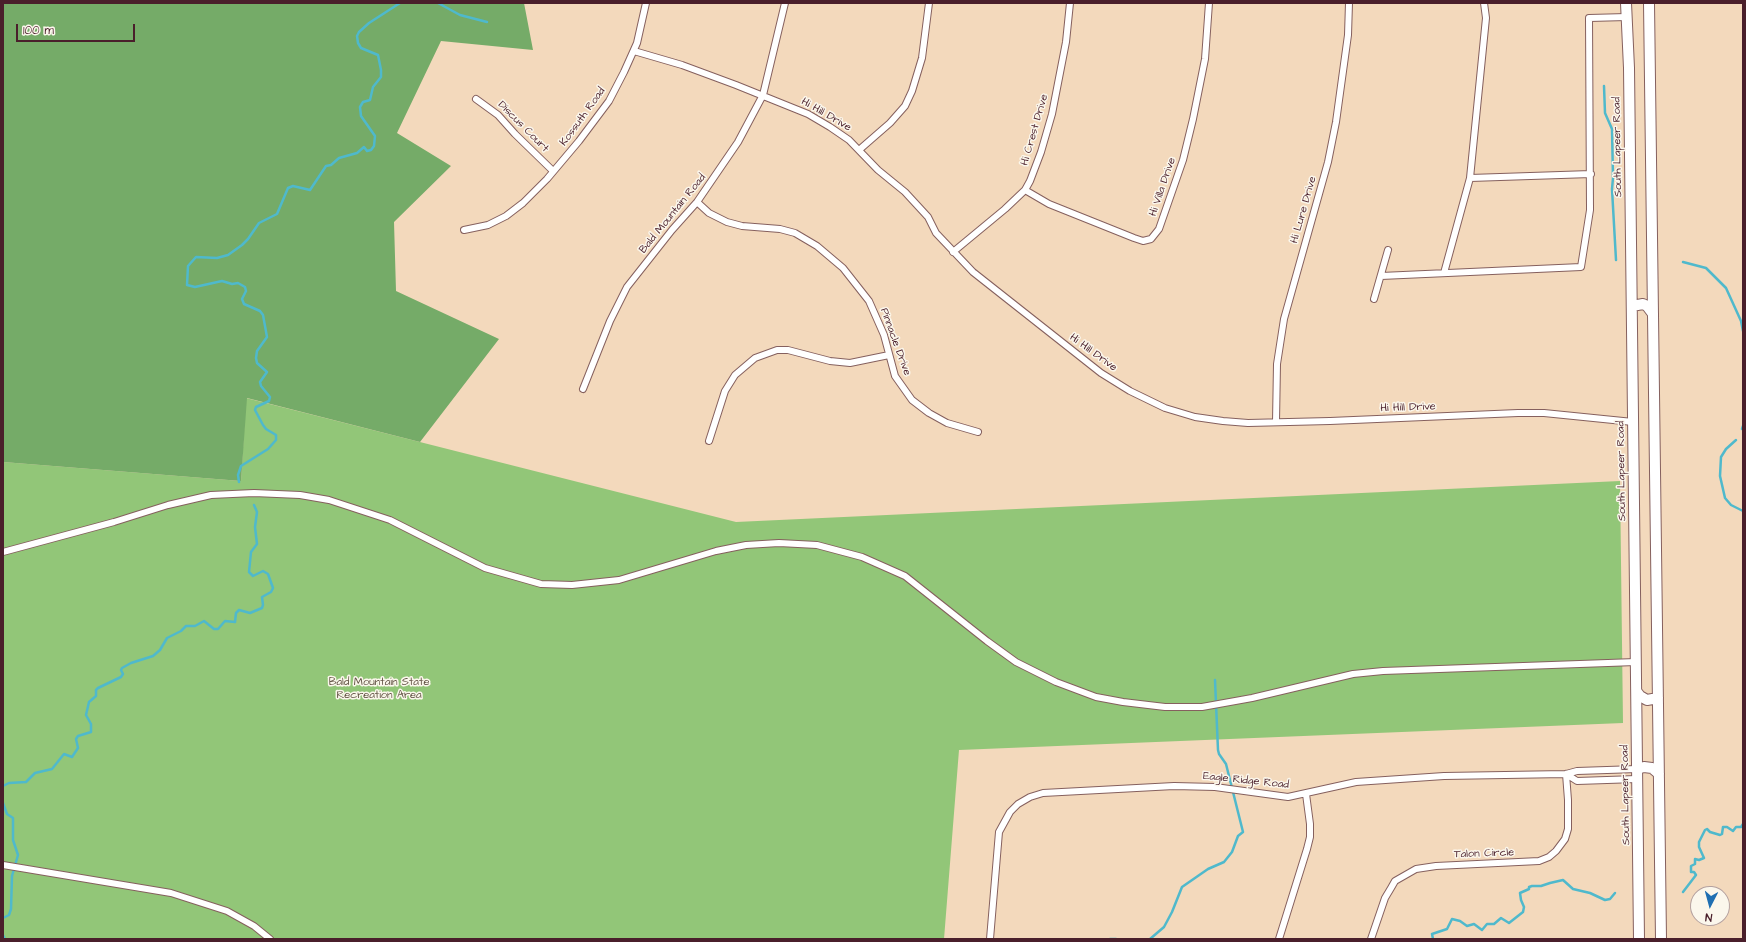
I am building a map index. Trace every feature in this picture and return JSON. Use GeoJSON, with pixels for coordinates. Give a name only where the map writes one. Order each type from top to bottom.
{"type":"FeatureCollection","features":[{"type":"Feature","properties":{"kind":"main road","name":"South Lapeer Road"},"geometry":{"type":"LineString","coordinates":[[1626,3],[1632,306],[1639,939]]}},
{"type":"Feature","properties":{"kind":"main road"},"geometry":{"type":"LineString","coordinates":[[1649,3],[1661,939]]}},
{"type":"Feature","properties":{"kind":"main road"},"geometry":{"type":"LineString","coordinates":[[1632,306],[1643,304],[1650,309],[1653,314]]}},
{"type":"Feature","properties":{"kind":"main road"},"geometry":{"type":"LineString","coordinates":[[1637,692],[1640,696],[1647,700],[1658,698]]}},
{"type":"Feature","properties":{"kind":"main road"},"geometry":{"type":"LineString","coordinates":[[1637,774],[1644,767],[1652,768],[1659,774]]}},
{"type":"Feature","properties":{"kind":"street","name":"Kossuth Road"},"geometry":{"type":"LineString","coordinates":[[464,230],[488,225],[506,216],[532,195],[579,141],[609,101],[634,51],[646,3]]}},
{"type":"Feature","properties":{"kind":"street","name":"Bald Mountain Road"},"geometry":{"type":"LineString","coordinates":[[583,389],[610,321],[627,287],[672,230],[697,202],[738,142],[763,96],[785,3]]}},
{"type":"Feature","properties":{"kind":"street"},"geometry":{"type":"LineString","coordinates":[[859,150],[890,123],[904,106],[912,91],[922,58],[929,3]]}},
{"type":"Feature","properties":{"kind":"street","name":"Hi Crest Drive"},"geometry":{"type":"LineString","coordinates":[[953,252],[1025,190],[1042,152],[1052,114],[1066,42],[1070,3]]}},
{"type":"Feature","properties":{"kind":"street","name":"Hi Villa Drive"},"geometry":{"type":"LineString","coordinates":[[1025,190],[1049,204],[1134,238],[1143,241],[1151,239],[1159,229],[1181,167],[1193,119],[1205,59],[1209,3]]}},
{"type":"Feature","properties":{"kind":"street","name":"Hi Lure Drive"},"geometry":{"type":"LineString","coordinates":[[1276,422],[1277,372],[1284,319],[1328,162],[1336,122],[1348,35],[1349,3]]}},
{"type":"Feature","properties":{"kind":"street"},"geometry":{"type":"LineString","coordinates":[[1444,273],[1470,178],[1486,18],[1484,3]]}},
{"type":"Feature","properties":{"kind":"street"},"geometry":{"type":"LineString","coordinates":[[1381,276],[1581,267],[1590,210],[1589,18],[1626,17]]}},
{"type":"Feature","properties":{"kind":"street","name":"Hi Hill Drive"},"geometry":{"type":"LineString","coordinates":[[634,51],[682,65],[763,96],[808,114],[830,127],[849,140],[878,170],[905,192],[928,217],[936,233],[973,272],[1101,373],[1130,391],[1165,408],[1195,417],[1223,421],[1276,422],[1525,413],[1558,414],[1633,422]]}},
{"type":"Feature","properties":{"kind":"street","name":"Discus Court"},"geometry":{"type":"LineString","coordinates":[[476,99],[498,115],[553,171]]}},
{"type":"Feature","properties":{"kind":"street"},"geometry":{"type":"LineString","coordinates":[[1470,178],[1591,174]]}},
{"type":"Feature","properties":{"kind":"street","name":"Pinnacle Drive"},"geometry":{"type":"LineString","coordinates":[[697,202],[709,213],[727,222],[742,226],[780,229],[795,233],[817,246],[843,268],[869,301],[884,335],[895,376],[912,400],[928,413],[947,423],[978,432]]}},
{"type":"Feature","properties":{"kind":"street"},"geometry":{"type":"LineString","coordinates":[[1374,299],[1388,250]]}},
{"type":"Feature","properties":{"kind":"street"},"geometry":{"type":"LineString","coordinates":[[709,441],[725,391],[735,374],[754,358],[777,350],[788,350],[830,361],[850,363],[889,355]]}},
{"type":"Feature","properties":{"kind":"street"},"geometry":{"type":"LineString","coordinates":[[3,552],[114,522],[168,505],[211,495],[254,493],[300,495],[329,500],[390,520],[484,568],[541,584],[572,585],[619,580],[716,551],[746,545],[779,543],[817,545],[862,557],[905,576],[1016,662],[1056,682],[1096,697],[1123,702],[1165,707],[1202,707],[1252,698],[1361,673],[1636,662]]}},
{"type":"Feature","properties":{"kind":"street","name":"Eagle Ridge Road"},"geometry":{"type":"LineString","coordinates":[[990,939],[999,832],[1010,812],[1018,804],[1030,797],[1043,793],[1174,786],[1215,787],[1288,797],[1356,782],[1378,780],[1444,776],[1566,774],[1578,771],[1637,774]]}},
{"type":"Feature","properties":{"kind":"street","name":"Eagle Ridge Road"},"geometry":{"type":"LineString","coordinates":[[1566,774],[1577,781],[1637,774]]}},
{"type":"Feature","properties":{"kind":"street","name":"Talon Circle"},"geometry":{"type":"LineString","coordinates":[[1371,939],[1390,888],[1395,881],[1416,868],[1539,861],[1549,857],[1556,851],[1565,838],[1568,829],[1566,774]]}},
{"type":"Feature","properties":{"kind":"street"},"geometry":{"type":"LineString","coordinates":[[1279,939],[1308,843],[1310,824],[1306,794]]}},
{"type":"Feature","properties":{"kind":"street"},"geometry":{"type":"LineString","coordinates":[[3,865],[171,893],[226,911],[254,926],[270,939]]}},
{"type":"Feature","properties":{"kind":"green space"},"geometry":{"type":"Polygon","coordinates":[[[3,3],[524,3],[533,50],[441,41],[397,133],[451,166],[394,222],[396,291],[499,339],[420,442],[247,398],[241,481],[3,462],[3,3]]]}},
{"type":"Feature","properties":{"kind":"green space","name":"Bald Mountain State Recreation Area"},"geometry":{"type":"Polygon","coordinates":[[[246,398],[736,522],[1620,481],[1623,723],[959,750],[944,939],[3,939],[3,462],[241,481],[246,398]]]}},
{"type":"Feature","properties":{"kind":"waterway"},"geometry":{"type":"LineString","coordinates":[[239,482],[238,475],[241,466],[268,449],[276,440],[276,435],[266,429],[255,410],[256,407],[269,401],[270,397],[261,386],[260,382],[267,372],[257,363],[256,358],[257,351],[267,337],[263,315],[260,311],[244,304],[242,299],[246,291],[245,287],[238,283],[232,284],[222,281],[195,287],[187,285],[188,266],[196,257],[217,258],[228,255],[242,245],[259,223],[277,214],[288,188],[293,186],[310,190],[326,166],[331,165],[339,158],[357,153],[364,147],[367,151],[371,150],[374,146],[375,136],[361,116],[360,107],[363,102],[370,100],[373,87],[381,77],[381,70],[378,55],[361,48],[358,43],[357,36],[359,32],[369,23],[400,3]]}},
{"type":"Feature","properties":{"kind":"waterway"},"geometry":{"type":"LineString","coordinates":[[438,3],[460,15],[487,22]]}},
{"type":"Feature","properties":{"kind":"waterway"},"geometry":{"type":"LineString","coordinates":[[1604,86],[1605,113],[1612,129],[1612,189],[1616,260]]}},
{"type":"Feature","properties":{"kind":"waterway"},"geometry":{"type":"LineString","coordinates":[[1683,262],[1706,268],[1726,288],[1741,321],[1743,331]]}},
{"type":"Feature","properties":{"kind":"waterway"},"geometry":{"type":"LineString","coordinates":[[1736,440],[1726,449],[1721,457],[1720,476],[1725,498],[1731,505],[1743,511]]}},
{"type":"Feature","properties":{"kind":"waterway"},"geometry":{"type":"LineString","coordinates":[[3,786],[9,783],[26,782],[35,773],[52,769],[64,754],[72,757],[78,748],[76,739],[78,736],[91,732],[91,724],[86,715],[89,702],[96,696],[96,690],[98,688],[121,677],[123,674],[121,670],[122,668],[131,663],[153,656],[160,650],[167,638],[181,631],[186,626],[195,626],[204,621],[214,629],[218,629],[225,621],[235,622],[236,613],[239,610],[250,613],[262,608],[262,597],[271,592],[273,588],[268,574],[263,571],[253,576],[249,572],[251,552],[257,544],[255,527],[257,512],[254,505]]}},
{"type":"Feature","properties":{"kind":"waterway"},"geometry":{"type":"LineString","coordinates":[[1150,939],[1164,927],[1182,887],[1208,869],[1224,862],[1232,852],[1238,836],[1243,832],[1226,764],[1218,750],[1215,680]]}},
{"type":"Feature","properties":{"kind":"waterway"},"geometry":{"type":"LineString","coordinates":[[3,803],[7,814],[13,818],[13,840],[18,855],[12,876],[11,909],[9,915],[3,918]]}},
{"type":"Feature","properties":{"kind":"waterway"},"geometry":{"type":"LineString","coordinates":[[1683,892],[1696,875],[1694,872],[1691,872],[1691,866],[1695,864],[1695,859],[1699,860],[1704,858],[1699,847],[1699,842],[1705,830],[1707,829],[1710,832],[1720,835],[1722,834],[1723,827],[1727,827],[1733,831],[1736,827],[1741,827],[1743,824]]}},
{"type":"Feature","properties":{"kind":"waterway"},"geometry":{"type":"LineString","coordinates":[[1433,939],[1432,934],[1447,929],[1452,919],[1460,921],[1467,926],[1474,924],[1482,930],[1487,924],[1494,924],[1501,918],[1509,923],[1523,912],[1524,907],[1520,893],[1532,886],[1541,886],[1563,880],[1573,889],[1590,893],[1605,900],[1610,899],[1615,893]]}},
{"type":"Feature","properties":{"kind":"waterway"},"geometry":{"type":"LineString","coordinates":[[3,935],[5,939]]}},
{"type":"Feature","properties":{"kind":"waterway"},"geometry":{"type":"LineString","coordinates":[[1110,939],[1116,939]]}}]}
